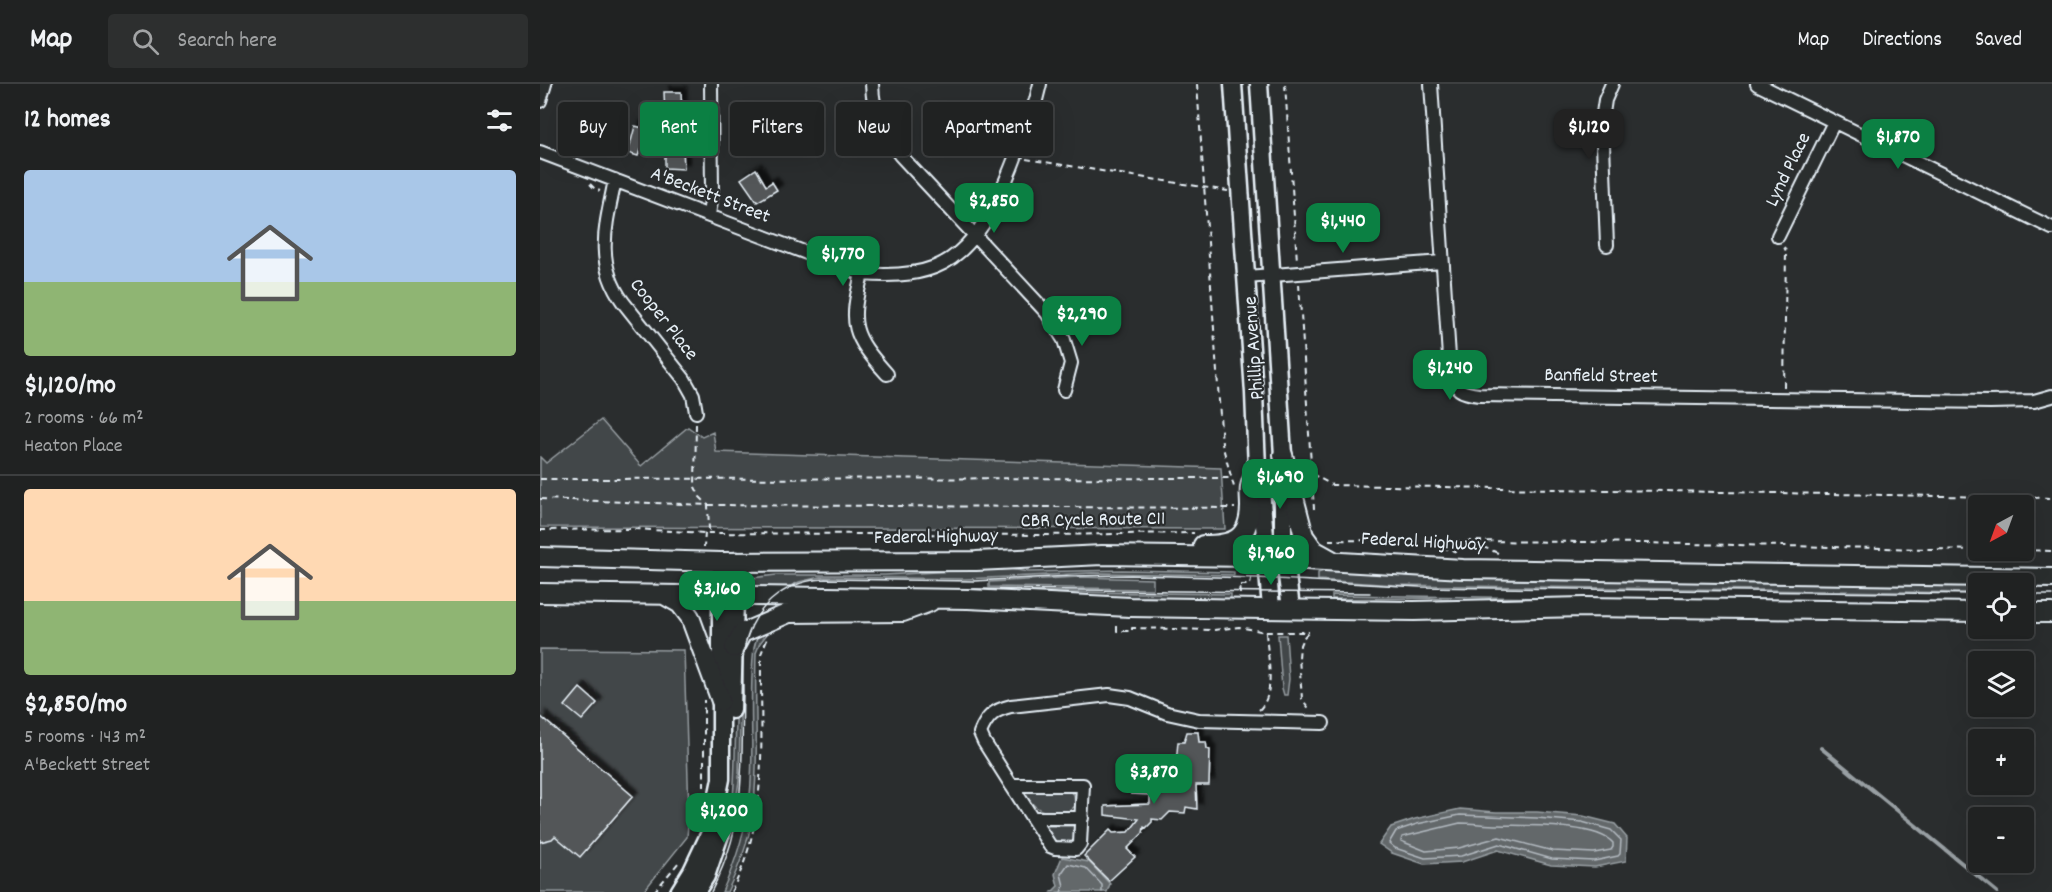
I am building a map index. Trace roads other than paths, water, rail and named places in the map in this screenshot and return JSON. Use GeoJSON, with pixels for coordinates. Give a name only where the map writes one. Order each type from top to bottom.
{"type":"FeatureCollection","features":[{"type":"Feature","properties":{"kind":"highway"},"geometry":{"type":"LineString","coordinates":[[1283,455],[1304,536],[1314,550],[1333,561]]}},
{"type":"Feature","properties":{"kind":"highway"},"geometry":{"type":"LineString","coordinates":[[1102,555],[1128,543],[1218,545],[1233,542],[1243,532],[1248,522],[1250,487],[1257,469]]}},
{"type":"Feature","properties":{"kind":"highway","name":"Federal Highway"},"geometry":{"type":"LineString","coordinates":[[540,557],[728,562],[976,561],[1102,555],[1276,558],[1463,569],[2052,578]]}},
{"type":"Feature","properties":{"kind":"highway"},"geometry":{"type":"LineString","coordinates":[[540,593],[940,598],[1130,607],[1414,611],[1584,607],[1968,612]]}},
{"type":"Feature","properties":{"kind":"highway"},"geometry":{"type":"LineString","coordinates":[[664,595],[680,604],[690,617],[713,698]]}},
{"type":"Feature","properties":{"kind":"highway"},"geometry":{"type":"LineString","coordinates":[[734,648],[741,633],[789,613],[903,612],[940,598]]}},
{"type":"Feature","properties":{"kind":"highway"},"geometry":{"type":"LineString","coordinates":[[2034,613],[2052,614]]}},
{"type":"Feature","properties":{"kind":"main road","name":"Phillip Avenue"},"geometry":{"type":"LineString","coordinates":[[1233,84],[1257,469],[1276,558],[1291,609]]}},
{"type":"Feature","properties":{"kind":"main road","name":"Phillip Avenue"},"geometry":{"type":"LineString","coordinates":[[1259,84],[1283,455],[1283,541],[1276,558],[1271,608]]}},
{"type":"Feature","properties":{"kind":"main road"},"geometry":{"type":"LineString","coordinates":[[696,892],[706,876],[725,820],[730,784],[734,648],[728,597],[728,562]]}},
{"type":"Feature","properties":{"kind":"main road"},"geometry":{"type":"LineString","coordinates":[[679,892],[692,872],[710,832],[721,779],[713,698],[728,597]]}},
{"type":"Feature","properties":{"kind":"street"},"geometry":{"type":"LineString","coordinates":[[540,101],[545,84]]}},
{"type":"Feature","properties":{"kind":"street"},"geometry":{"type":"LineString","coordinates":[[709,216],[712,191],[711,84]]}},
{"type":"Feature","properties":{"kind":"street"},"geometry":{"type":"LineString","coordinates":[[872,84],[878,123],[900,155],[1047,313],[1064,340],[1071,363],[1064,390]]}},
{"type":"Feature","properties":{"kind":"street","name":"A'Beckett Street"},"geometry":{"type":"LineString","coordinates":[[540,152],[862,274],[886,276],[912,273],[938,266],[964,248],[991,214],[1036,100],[1040,84]]}},
{"type":"Feature","properties":{"kind":"street","name":"Banfield Street"},"geometry":{"type":"LineString","coordinates":[[1431,84],[1450,372],[1453,384],[1464,394],[1990,402],[2034,401],[2052,396]]}},
{"type":"Feature","properties":{"kind":"street"},"geometry":{"type":"LineString","coordinates":[[1607,245],[1602,120],[1605,100],[1612,84]]}},
{"type":"Feature","properties":{"kind":"street"},"geometry":{"type":"LineString","coordinates":[[1757,84],[2052,228]]}},
{"type":"Feature","properties":{"kind":"street","name":"Lynd Place"},"geometry":{"type":"LineString","coordinates":[[1778,236],[1834,122]]}},
{"type":"Feature","properties":{"kind":"street","name":"Cooper Place"},"geometry":{"type":"LineString","coordinates":[[615,180],[606,221],[604,244],[608,275],[613,289],[623,303],[684,379],[693,395],[696,412]]}},
{"type":"Feature","properties":{"kind":"street"},"geometry":{"type":"LineString","coordinates":[[1246,277],[1442,262]]}},
{"type":"Feature","properties":{"kind":"street"},"geometry":{"type":"LineString","coordinates":[[862,274],[854,308],[857,331],[867,351],[887,374]]}},
{"type":"Feature","properties":{"kind":"street"},"geometry":{"type":"LineString","coordinates":[[1011,785],[1083,785],[1080,844],[1076,849],[1050,846],[1011,785],[984,742],[980,732],[986,719],[993,712],[1011,706],[1109,696],[1130,698],[1167,713],[1199,720],[1321,719]]}},
{"type":"Feature","properties":{"kind":"street"},"geometry":{"type":"LineString","coordinates":[[1032,818],[1082,818]]}},
{"type":"Feature","properties":{"kind":"water"},"geometry":{"type":"Polygon","coordinates":[[[1460,809],[1583,816],[1615,824],[1627,838],[1626,861],[1595,867],[1551,865],[1498,850],[1462,862],[1424,864],[1392,853],[1379,844],[1391,827],[1460,809]]]}},
{"type":"Feature","properties":{"kind":"water"},"geometry":{"type":"Polygon","coordinates":[[[1062,857],[1089,862],[1110,884],[1107,892],[1052,892],[1058,886],[1055,874],[1062,857]]]}},
{"type":"Feature","properties":{"kind":"waterway"},"geometry":{"type":"LineString","coordinates":[[1821,748],[1997,892]]}},
{"type":"Feature","properties":{"kind":"tram line"},"geometry":{"type":"LineString","coordinates":[[711,892],[731,843],[739,804],[743,665],[748,635],[760,612],[777,595],[788,588],[812,580],[974,581],[1131,575],[1257,578],[1420,587],[1968,594]]}},
{"type":"Feature","properties":{"kind":"tram line"},"geometry":{"type":"LineString","coordinates":[[974,589],[1370,593]]}},
{"type":"Feature","properties":{"kind":"tram line"},"geometry":{"type":"LineString","coordinates":[[2034,595],[2052,595]]}}]}
